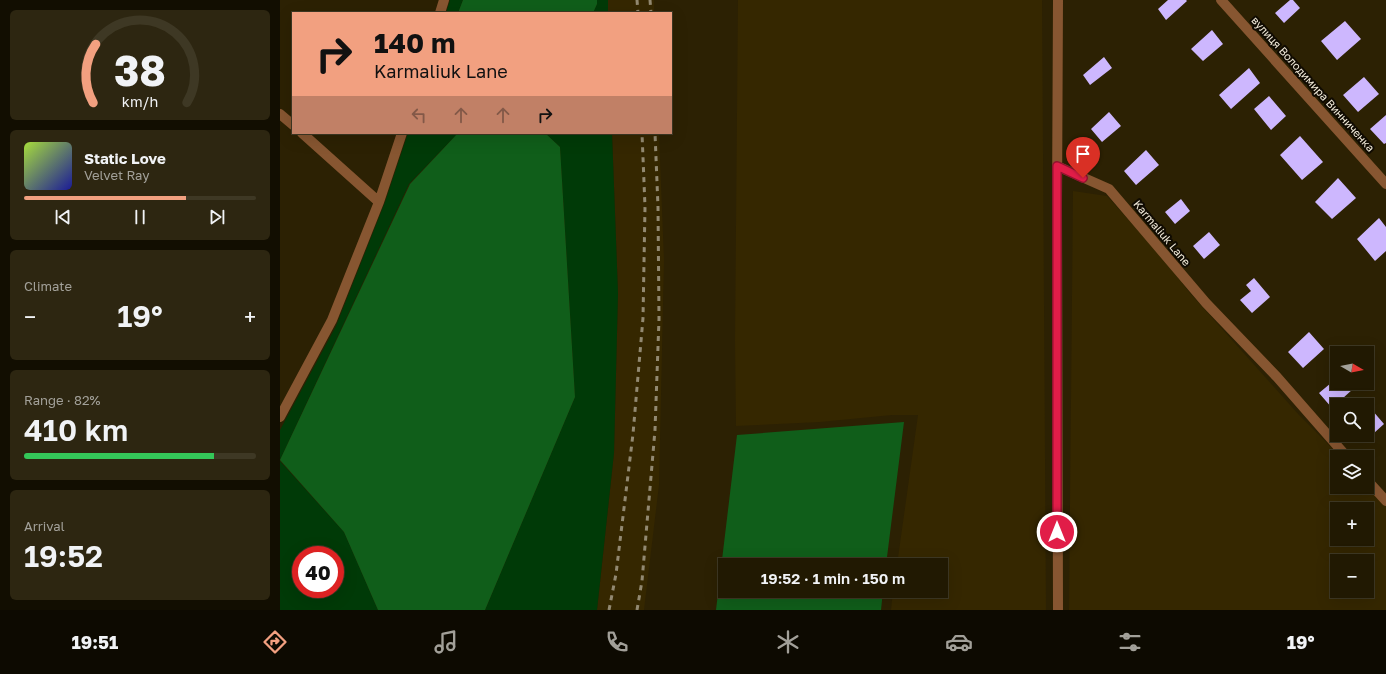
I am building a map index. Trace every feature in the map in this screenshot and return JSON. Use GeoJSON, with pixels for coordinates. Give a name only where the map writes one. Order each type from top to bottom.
{"type":"FeatureCollection","features":[{"type":"Feature","properties":{"kind":"street"},"geometry":{"type":"LineString","coordinates":[[440,12],[444,0]]}},
{"type":"Feature","properties":{"kind":"street"},"geometry":{"type":"LineString","coordinates":[[1058,0],[1058,610]]}},
{"type":"Feature","properties":{"kind":"street","name":"вулиця Володимира Винниченка"},"geometry":{"type":"LineString","coordinates":[[1221,0],[1386,184]]}},
{"type":"Feature","properties":{"kind":"street"},"geometry":{"type":"LineString","coordinates":[[280,114],[292,124]]}},
{"type":"Feature","properties":{"kind":"street"},"geometry":{"type":"LineString","coordinates":[[303,134],[379,202]]}},
{"type":"Feature","properties":{"kind":"street"},"geometry":{"type":"LineString","coordinates":[[280,417],[332,320],[379,202],[402,134]]}},
{"type":"Feature","properties":{"kind":"street","name":"Karmaliuk Lane"},"geometry":{"type":"LineString","coordinates":[[1057,166],[1109,189],[1206,303],[1277,377],[1341,450]]}},
{"type":"Feature","properties":{"kind":"street"},"geometry":{"type":"LineString","coordinates":[[1374,488],[1386,501]]}},
{"type":"Feature","properties":{"kind":"shaded area"},"geometry":{"type":"Polygon","coordinates":[[[608,0],[654,0],[654,12],[608,12],[608,0]]]}},
{"type":"Feature","properties":{"kind":"shaded area"},"geometry":{"type":"Polygon","coordinates":[[[738,0],[1042,0],[1046,610],[891,610],[892,598],[948,598],[948,558],[898,558],[918,415],[892,415],[820,422],[736,426],[735,341],[738,0]]]}},
{"type":"Feature","properties":{"kind":"shaded area"},"geometry":{"type":"Polygon","coordinates":[[[612,134],[659,134],[664,260],[659,485],[644,610],[597,610],[614,453],[618,293],[612,134]]]}},
{"type":"Feature","properties":{"kind":"shaded area"},"geometry":{"type":"Polygon","coordinates":[[[1073,191],[1107,196],[1162,257],[1189,292],[1299,415],[1334,450],[1330,450],[1330,494],[1374,494],[1374,493],[1386,506],[1386,610],[1069,610],[1073,191]]]}},
{"type":"Feature","properties":{"kind":"green space"},"geometry":{"type":"Polygon","coordinates":[[[450,0],[463,0],[458,12],[446,12],[450,0]]]}},
{"type":"Feature","properties":{"kind":"green space"},"geometry":{"type":"Polygon","coordinates":[[[463,0],[597,0],[593,12],[458,12],[463,0]]]}},
{"type":"Feature","properties":{"kind":"green space"},"geometry":{"type":"Polygon","coordinates":[[[597,0],[608,0],[608,12],[593,12],[597,0]]]}},
{"type":"Feature","properties":{"kind":"green space"},"geometry":{"type":"Polygon","coordinates":[[[408,134],[457,134],[409,184],[280,460],[280,430],[336,326],[385,202],[408,134]]]}},
{"type":"Feature","properties":{"kind":"green space"},"geometry":{"type":"Polygon","coordinates":[[[457,134],[546,134],[560,147],[575,397],[485,610],[378,610],[344,532],[280,460],[410,184],[457,134]]]}},
{"type":"Feature","properties":{"kind":"green space"},"geometry":{"type":"Polygon","coordinates":[[[546,134],[612,134],[618,293],[614,453],[597,610],[485,610],[575,397],[560,147],[546,134]]]}},
{"type":"Feature","properties":{"kind":"green space"},"geometry":{"type":"Polygon","coordinates":[[[904,422],[887,558],[722,558],[737,435],[904,422]]]}},
{"type":"Feature","properties":{"kind":"green space"},"geometry":{"type":"Polygon","coordinates":[[[280,461],[344,532],[378,610],[280,610],[280,461]]]}},
{"type":"Feature","properties":{"kind":"green space"},"geometry":{"type":"Polygon","coordinates":[[[718,593],[718,598],[882,598],[881,610],[716,610],[718,593]]]}},
{"type":"Feature","properties":{"kind":"building"},"geometry":{"type":"Polygon","coordinates":[[[1168,0],[1187,1],[1166,20],[1158,9],[1168,0]]]}},
{"type":"Feature","properties":{"kind":"building"},"geometry":{"type":"Polygon","coordinates":[[[1290,0],[1293,0],[1300,8],[1284,23],[1275,13],[1290,0]]]}},
{"type":"Feature","properties":{"kind":"building"},"geometry":{"type":"Polygon","coordinates":[[[1345,21],[1361,39],[1337,60],[1321,41],[1345,21]]]}},
{"type":"Feature","properties":{"kind":"building"},"geometry":{"type":"Polygon","coordinates":[[[1212,30],[1223,44],[1203,61],[1191,49],[1212,30]]]}},
{"type":"Feature","properties":{"kind":"building"},"geometry":{"type":"Polygon","coordinates":[[[1104,57],[1112,68],[1090,85],[1083,75],[1104,57]]]}},
{"type":"Feature","properties":{"kind":"building"},"geometry":{"type":"Polygon","coordinates":[[[1249,68],[1260,83],[1231,109],[1219,95],[1249,68]]]}},
{"type":"Feature","properties":{"kind":"building"},"geometry":{"type":"Polygon","coordinates":[[[1364,77],[1379,94],[1358,112],[1343,95],[1364,77]]]}},
{"type":"Feature","properties":{"kind":"building"},"geometry":{"type":"Polygon","coordinates":[[[1269,96],[1286,116],[1271,130],[1254,109],[1269,96]]]}},
{"type":"Feature","properties":{"kind":"building"},"geometry":{"type":"Polygon","coordinates":[[[1109,112],[1121,126],[1102,142],[1091,129],[1109,112]]]}},
{"type":"Feature","properties":{"kind":"building"},"geometry":{"type":"Polygon","coordinates":[[[1386,115],[1386,143],[1384,144],[1370,129],[1386,115]]]}},
{"type":"Feature","properties":{"kind":"building"},"geometry":{"type":"Polygon","coordinates":[[[1300,136],[1323,162],[1302,180],[1280,155],[1300,136]]]}},
{"type":"Feature","properties":{"kind":"building"},"geometry":{"type":"Polygon","coordinates":[[[1146,150],[1159,165],[1136,185],[1124,171],[1146,150]]]}},
{"type":"Feature","properties":{"kind":"building"},"geometry":{"type":"Polygon","coordinates":[[[1338,178],[1356,198],[1332,219],[1315,202],[1338,178]]]}},
{"type":"Feature","properties":{"kind":"building"},"geometry":{"type":"Polygon","coordinates":[[[1181,199],[1190,211],[1175,224],[1165,212],[1181,199]]]}},
{"type":"Feature","properties":{"kind":"building"},"geometry":{"type":"Polygon","coordinates":[[[1379,218],[1386,227],[1386,251],[1375,261],[1357,239],[1379,218]]]}},
{"type":"Feature","properties":{"kind":"building"},"geometry":{"type":"Polygon","coordinates":[[[1209,232],[1220,245],[1204,259],[1193,246],[1209,232]]]}},
{"type":"Feature","properties":{"kind":"building"},"geometry":{"type":"Polygon","coordinates":[[[1254,278],[1270,297],[1252,313],[1240,300],[1251,291],[1246,285],[1254,278]]]}},
{"type":"Feature","properties":{"kind":"building"},"geometry":{"type":"Polygon","coordinates":[[[1309,332],[1324,349],[1303,368],[1288,352],[1309,332]]]}},
{"type":"Feature","properties":{"kind":"building"},"geometry":{"type":"Polygon","coordinates":[[[1330,384],[1330,390],[1352,390],[1343,398],[1330,398],[1330,406],[1319,393],[1330,384]]]}},
{"type":"Feature","properties":{"kind":"building"},"geometry":{"type":"Polygon","coordinates":[[[1374,412],[1384,424],[1374,433],[1374,412]]]}},
{"type":"Feature","properties":{"kind":"railway"},"geometry":{"type":"LineString","coordinates":[[637,0],[638,12]]}},
{"type":"Feature","properties":{"kind":"railway"},"geometry":{"type":"LineString","coordinates":[[650,0],[651,12]]}},
{"type":"Feature","properties":{"kind":"railway"},"geometry":{"type":"LineString","coordinates":[[609,610],[616,574],[633,434],[643,318],[645,207],[642,134]]}},
{"type":"Feature","properties":{"kind":"railway"},"geometry":{"type":"LineString","coordinates":[[637,610],[642,581],[655,430],[659,319],[658,207],[655,134]]}},
{"type":"Feature","properties":{"kind":"route"},"geometry":{"type":"LineString","coordinates":[[1057,532],[1057,166],[1083,178]]}}]}
